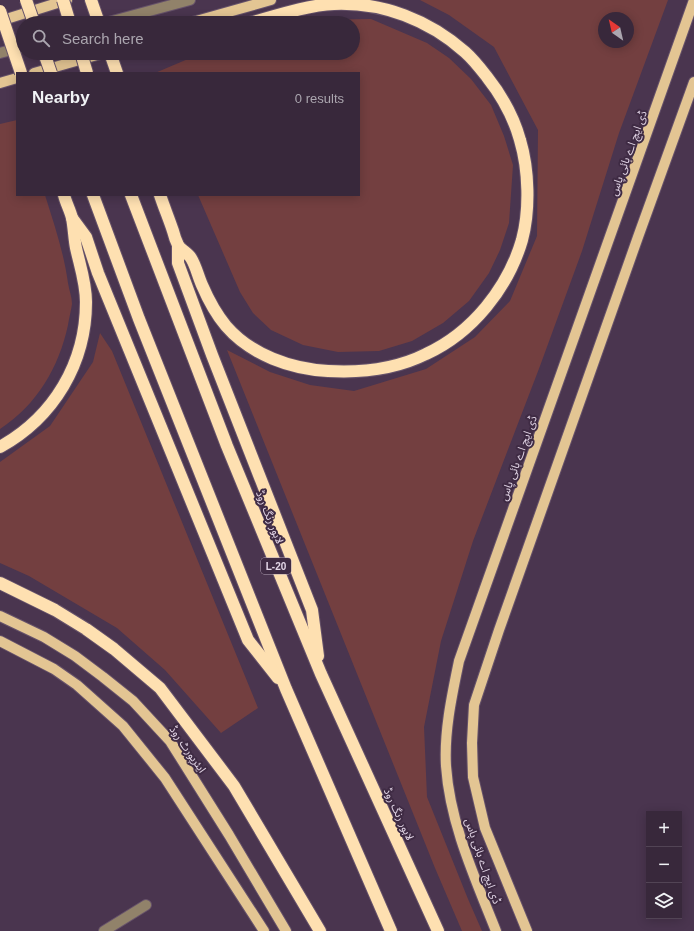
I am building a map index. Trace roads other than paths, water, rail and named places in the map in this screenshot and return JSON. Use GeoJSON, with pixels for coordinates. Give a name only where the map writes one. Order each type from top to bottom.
{"type":"FeatureCollection","features":[{"type":"Feature","properties":{"kind":"highway"},"geometry":{"type":"LineString","coordinates":[[26,0],[32,16]]}},
{"type":"Feature","properties":{"kind":"highway"},"geometry":{"type":"LineString","coordinates":[[63,0],[68,16]]}},
{"type":"Feature","properties":{"kind":"highway"},"geometry":{"type":"LineString","coordinates":[[91,0],[97,16]]}},
{"type":"Feature","properties":{"kind":"highway"},"geometry":{"type":"LineString","coordinates":[[178,244],[191,257],[202,285],[226,326],[243,342],[264,354],[300,368],[349,372],[397,366],[428,354],[455,337],[478,317],[500,289],[512,265],[522,240],[527,197],[527,171],[520,140],[513,119],[497,90],[474,60],[453,42],[432,28],[409,16],[377,7],[352,4],[332,4],[278,16]]}},
{"type":"Feature","properties":{"kind":"highway"},"geometry":{"type":"LineString","coordinates":[[0,11],[16,58]]}},
{"type":"Feature","properties":{"kind":"highway"},"geometry":{"type":"LineString","coordinates":[[17,60],[21,72]]}},
{"type":"Feature","properties":{"kind":"highway"},"geometry":{"type":"LineString","coordinates":[[46,60],[51,72]]}},
{"type":"Feature","properties":{"kind":"highway"},"geometry":{"type":"LineString","coordinates":[[83,60],[87,72]]}},
{"type":"Feature","properties":{"kind":"highway"},"geometry":{"type":"LineString","coordinates":[[112,60],[117,72]]}},
{"type":"Feature","properties":{"kind":"highway"},"geometry":{"type":"LineString","coordinates":[[0,447],[32,426],[49,407],[71,373],[83,337],[86,301],[83,277],[76,249],[72,218],[64,196]]}},
{"type":"Feature","properties":{"kind":"highway"},"geometry":{"type":"LineString","coordinates":[[93,196],[139,319],[286,689],[391,931]]}},
{"type":"Feature","properties":{"kind":"highway","name":"لاہور رنگ روڈ"},"geometry":{"type":"LineString","coordinates":[[131,196],[227,446],[321,674],[438,931]]}},
{"type":"Feature","properties":{"kind":"highway"},"geometry":{"type":"LineString","coordinates":[[160,196],[178,244],[178,263],[212,355],[312,610],[321,674]]}},
{"type":"Feature","properties":{"kind":"highway"},"geometry":{"type":"LineString","coordinates":[[72,218],[86,236],[98,273],[248,640],[286,689]]}},
{"type":"Feature","properties":{"kind":"highway"},"geometry":{"type":"LineString","coordinates":[[0,583],[55,610],[86,629],[114,649],[160,688],[234,786],[320,931]]}},
{"type":"Feature","properties":{"kind":"main road"},"geometry":{"type":"LineString","coordinates":[[0,21],[67,0]]}},
{"type":"Feature","properties":{"kind":"main road"},"geometry":{"type":"LineString","coordinates":[[214,16],[271,0]]}},
{"type":"Feature","properties":{"kind":"main road","name":"ڈی ایچ اے بائی پاس"},"geometry":{"type":"LineString","coordinates":[[496,931],[472,872],[459,832],[451,799],[446,766],[447,736],[452,697],[459,661],[694,0]]}},
{"type":"Feature","properties":{"kind":"main road"},"geometry":{"type":"LineString","coordinates":[[38,72],[80,60]]}},
{"type":"Feature","properties":{"kind":"main road"},"geometry":{"type":"LineString","coordinates":[[0,83],[16,78]]}},
{"type":"Feature","properties":{"kind":"main road","name":"ڈی ایچ اے بائی پاس"},"geometry":{"type":"LineString","coordinates":[[527,931],[485,828],[474,784],[472,743],[474,705],[501,622],[694,82]]}},
{"type":"Feature","properties":{"kind":"main road","name":"ایئرپورٹ روڈ"},"geometry":{"type":"LineString","coordinates":[[0,616],[44,637],[98,672],[133,701],[170,741],[229,834],[286,931]]}},
{"type":"Feature","properties":{"kind":"main road"},"geometry":{"type":"LineString","coordinates":[[0,641],[54,669],[77,684],[123,726],[165,778],[264,931]]}},
{"type":"Feature","properties":{"kind":"street"},"geometry":{"type":"LineString","coordinates":[[131,16],[190,0]]}},
{"type":"Feature","properties":{"kind":"street"},"geometry":{"type":"LineString","coordinates":[[0,53],[16,49]]}},
{"type":"Feature","properties":{"kind":"street"},"geometry":{"type":"LineString","coordinates":[[104,931],[146,905]]}}]}
